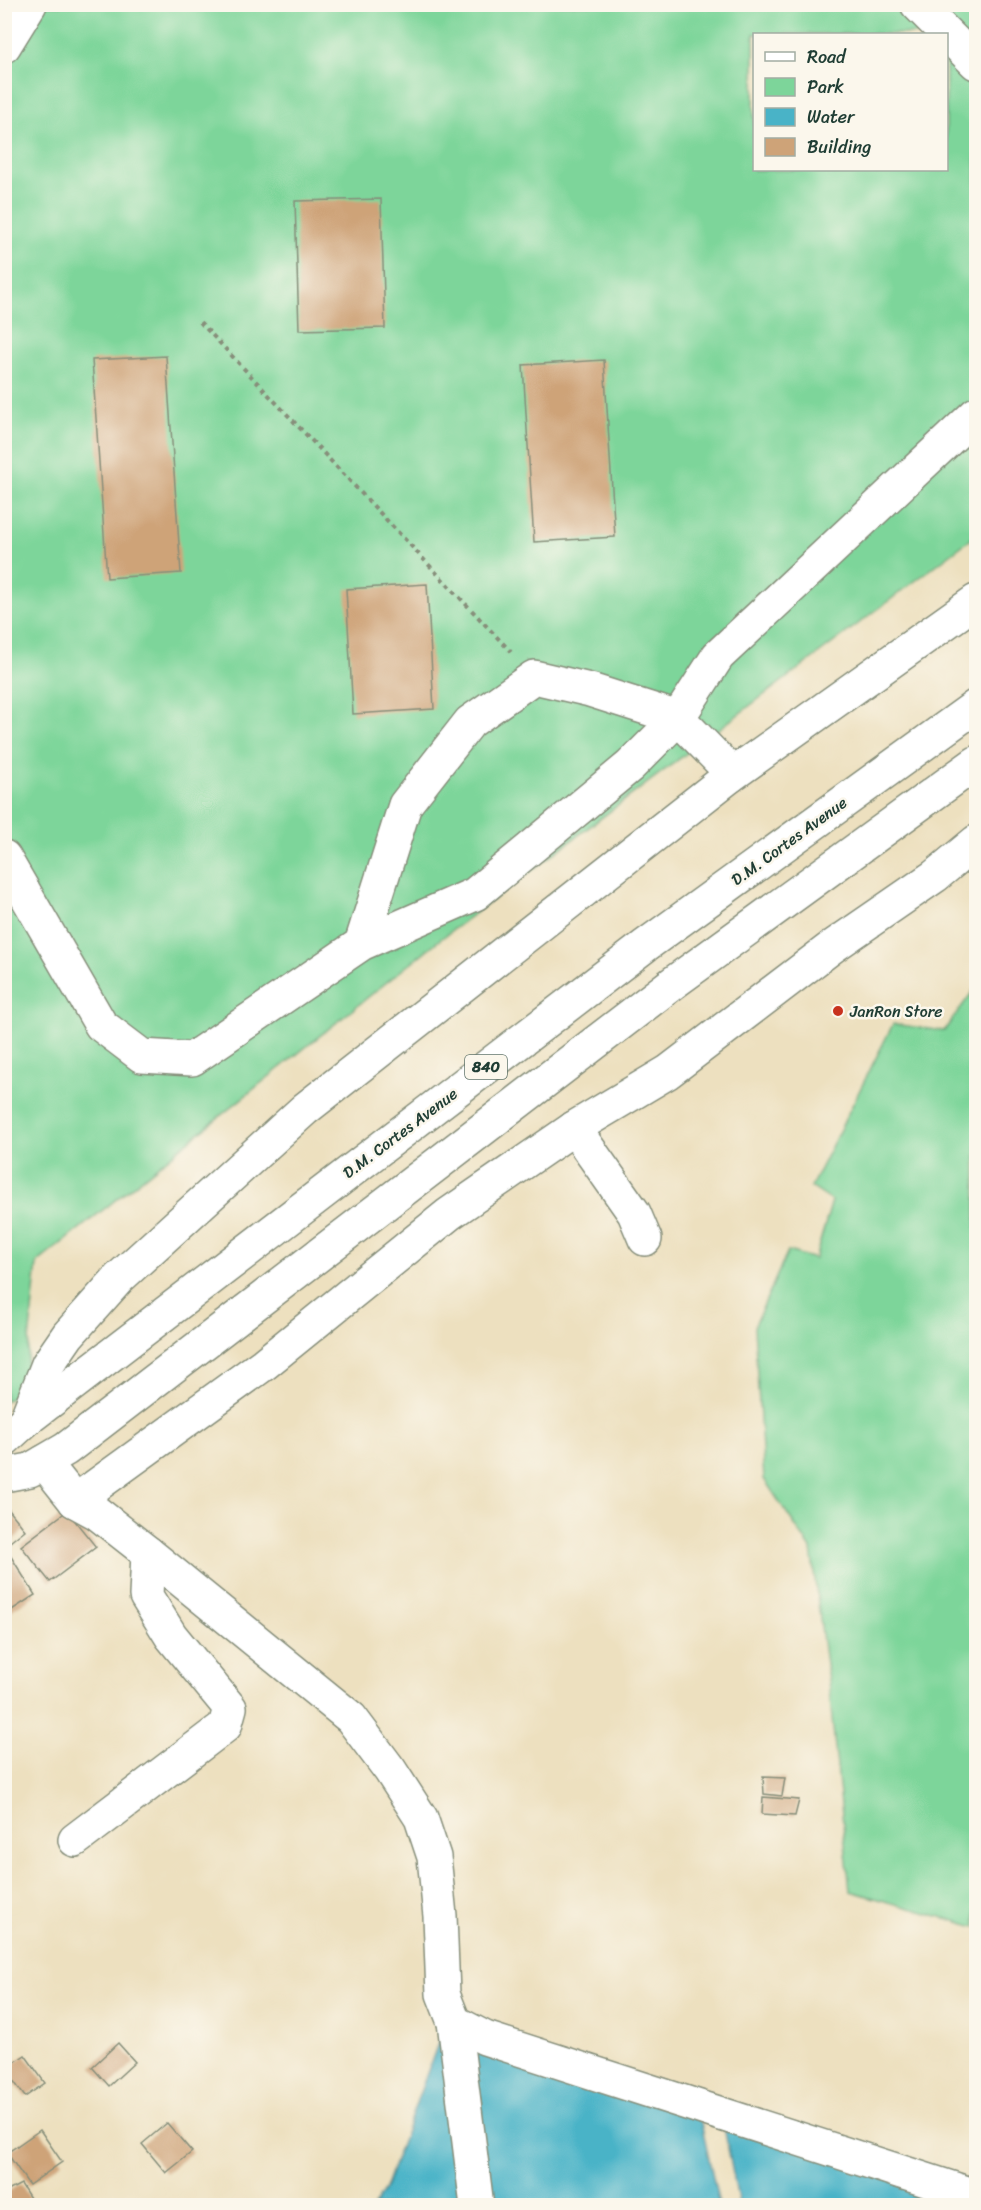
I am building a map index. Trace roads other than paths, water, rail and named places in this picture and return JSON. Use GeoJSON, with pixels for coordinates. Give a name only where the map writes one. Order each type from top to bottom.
{"type":"FeatureCollection","features":[{"type":"Feature","properties":{"kind":"main road"},"geometry":{"type":"LineString","coordinates":[[4,46],[30,4]]}},
{"type":"Feature","properties":{"kind":"main road"},"geometry":{"type":"LineString","coordinates":[[917,4],[946,33]]}},
{"type":"Feature","properties":{"kind":"main road"},"geometry":{"type":"LineString","coordinates":[[948,35],[976,63]]}},
{"type":"Feature","properties":{"kind":"main road"},"geometry":{"type":"LineString","coordinates":[[4,857],[101,1025],[142,1056],[192,1059],[361,944],[475,894],[630,766],[678,718],[718,656],[976,414]]}},
{"type":"Feature","properties":{"kind":"main road"},"geometry":{"type":"LineString","coordinates":[[15,1430],[48,1364],[68,1335],[128,1270],[305,1109],[730,776],[976,601]]}},
{"type":"Feature","properties":{"kind":"main road"},"geometry":{"type":"LineString","coordinates":[[361,944],[405,805],[470,722],[534,677],[591,690],[678,718],[722,763],[730,776]]}},
{"type":"Feature","properties":{"kind":"main road","name":"D.M. Cortes Avenue"},"geometry":{"type":"LineString","coordinates":[[15,1430],[646,945],[976,706]]}},
{"type":"Feature","properties":{"kind":"main road","name":"840"},"geometry":{"type":"LineString","coordinates":[[4,1475],[30,1470],[66,1449],[673,983],[976,764]]}},
{"type":"Feature","properties":{"kind":"main road"},"geometry":{"type":"LineString","coordinates":[[75,1501],[264,1364],[449,1214],[574,1128],[668,1072],[832,947],[935,876],[976,842]]}},
{"type":"Feature","properties":{"kind":"main road"},"geometry":{"type":"LineString","coordinates":[[574,1128],[634,1212],[645,1239]]}},
{"type":"Feature","properties":{"kind":"main road"},"geometry":{"type":"LineString","coordinates":[[44,1462],[75,1501],[97,1513],[148,1552],[351,1718],[421,1818],[434,1857],[444,1994],[454,2022],[477,2205]]}},
{"type":"Feature","properties":{"kind":"main road"},"geometry":{"type":"LineString","coordinates":[[75,1840],[225,1726],[230,1708],[171,1636],[146,1596],[148,1552]]}},
{"type":"Feature","properties":{"kind":"main road"},"geometry":{"type":"LineString","coordinates":[[454,2022],[485,2038],[976,2196]]}},
{"type":"Feature","properties":{"kind":"water"},"geometry":{"type":"Polygon","coordinates":[[[440,2038],[700,2118],[719,2205],[374,2206],[384,2191],[440,2038]]]}},
{"type":"Feature","properties":{"kind":"water"},"geometry":{"type":"Polygon","coordinates":[[[723,2122],[965,2205],[739,2205],[723,2122]]]}},
{"type":"Feature","properties":{"kind":"place","name":"JanRon Store"},"geometry":{"type":"Point","coordinates":[838,1011]}}]}
